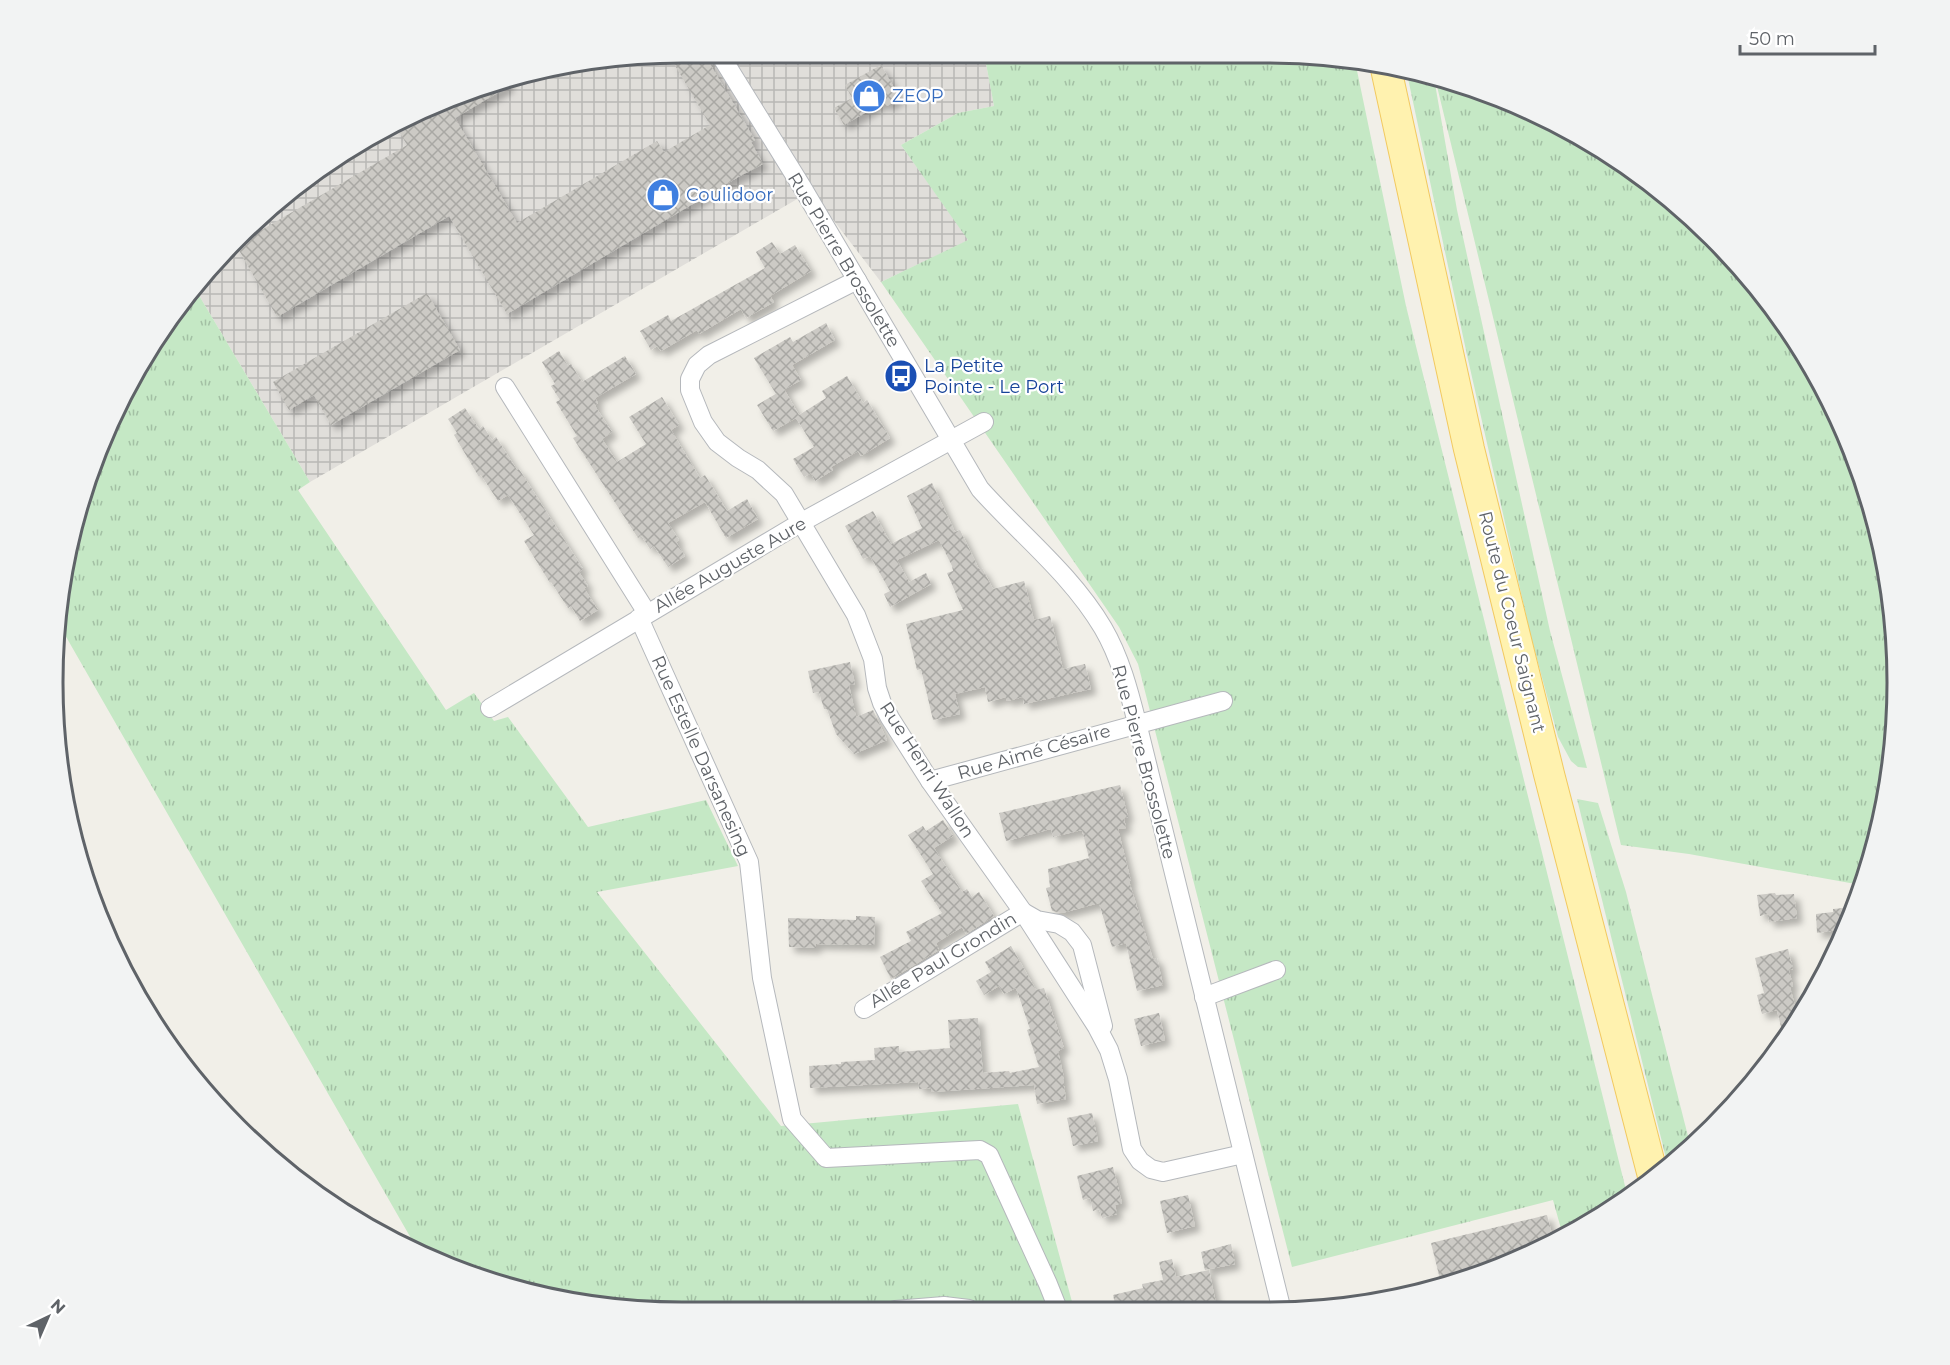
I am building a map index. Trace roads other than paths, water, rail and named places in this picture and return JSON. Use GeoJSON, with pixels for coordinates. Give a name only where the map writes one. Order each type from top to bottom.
{"type":"FeatureCollection","features":[{"type":"Feature","properties":{"kind":"main road","name":"Route du Coeur Saignant"},"geometry":{"type":"LineString","coordinates":[[1387,75],[1469,448],[1549,774],[1651,1169]]}},
{"type":"Feature","properties":{"kind":"street","name":"Rue Pierre Brossolette"},"geometry":{"type":"LineString","coordinates":[[726,63],[980,489],[1007,520],[1053,564],[1082,596],[1104,629],[1116,654],[1137,723],[1280,1302]]}},
{"type":"Feature","properties":{"kind":"street","name":"Rue Henri Wallon"},"geometry":{"type":"LineString","coordinates":[[857,280],[709,355],[698,365],[690,379],[690,390],[694,403],[703,422],[717,442],[774,483],[784,494],[856,615],[873,659],[882,703],[930,781],[1023,912],[1097,1027],[1109,1050],[1118,1078],[1132,1149],[1140,1161],[1151,1169],[1163,1172],[1242,1154]]}},
{"type":"Feature","properties":{"kind":"street","name":"Allée Auguste Aure"},"geometry":{"type":"LineString","coordinates":[[505,387],[643,615],[800,523],[984,422]]}},
{"type":"Feature","properties":{"kind":"street"},"geometry":{"type":"LineString","coordinates":[[490,708],[643,615]]}},
{"type":"Feature","properties":{"kind":"street","name":"Rue Estelle Darsanesing"},"geometry":{"type":"LineString","coordinates":[[643,615],[749,862],[762,978],[792,1119],[826,1158],[980,1150],[989,1155],[1055,1302]]}},
{"type":"Feature","properties":{"kind":"street","name":"Rue Aimé Césaire"},"geometry":{"type":"LineString","coordinates":[[930,781],[1223,701]]}},
{"type":"Feature","properties":{"kind":"street"},"geometry":{"type":"LineString","coordinates":[[1023,912],[1037,920],[1059,924],[1072,932],[1082,945],[1109,1050]]}},
{"type":"Feature","properties":{"kind":"street","name":"Allée Paul Grondin"},"geometry":{"type":"LineString","coordinates":[[864,1009],[1023,912]]}},
{"type":"Feature","properties":{"kind":"street"},"geometry":{"type":"LineString","coordinates":[[1203,997],[1276,970]]}},
{"type":"Feature","properties":{"kind":"place","name":"ZEOP"},"geometry":{"type":"Point","coordinates":[869,96]}},
{"type":"Feature","properties":{"kind":"place","name":"Coulidoor"},"geometry":{"type":"Point","coordinates":[663,195]}},
{"type":"Feature","properties":{"kind":"place","name":"La Petite Pointe - Le Port"},"geometry":{"type":"Point","coordinates":[901,376]}}]}
